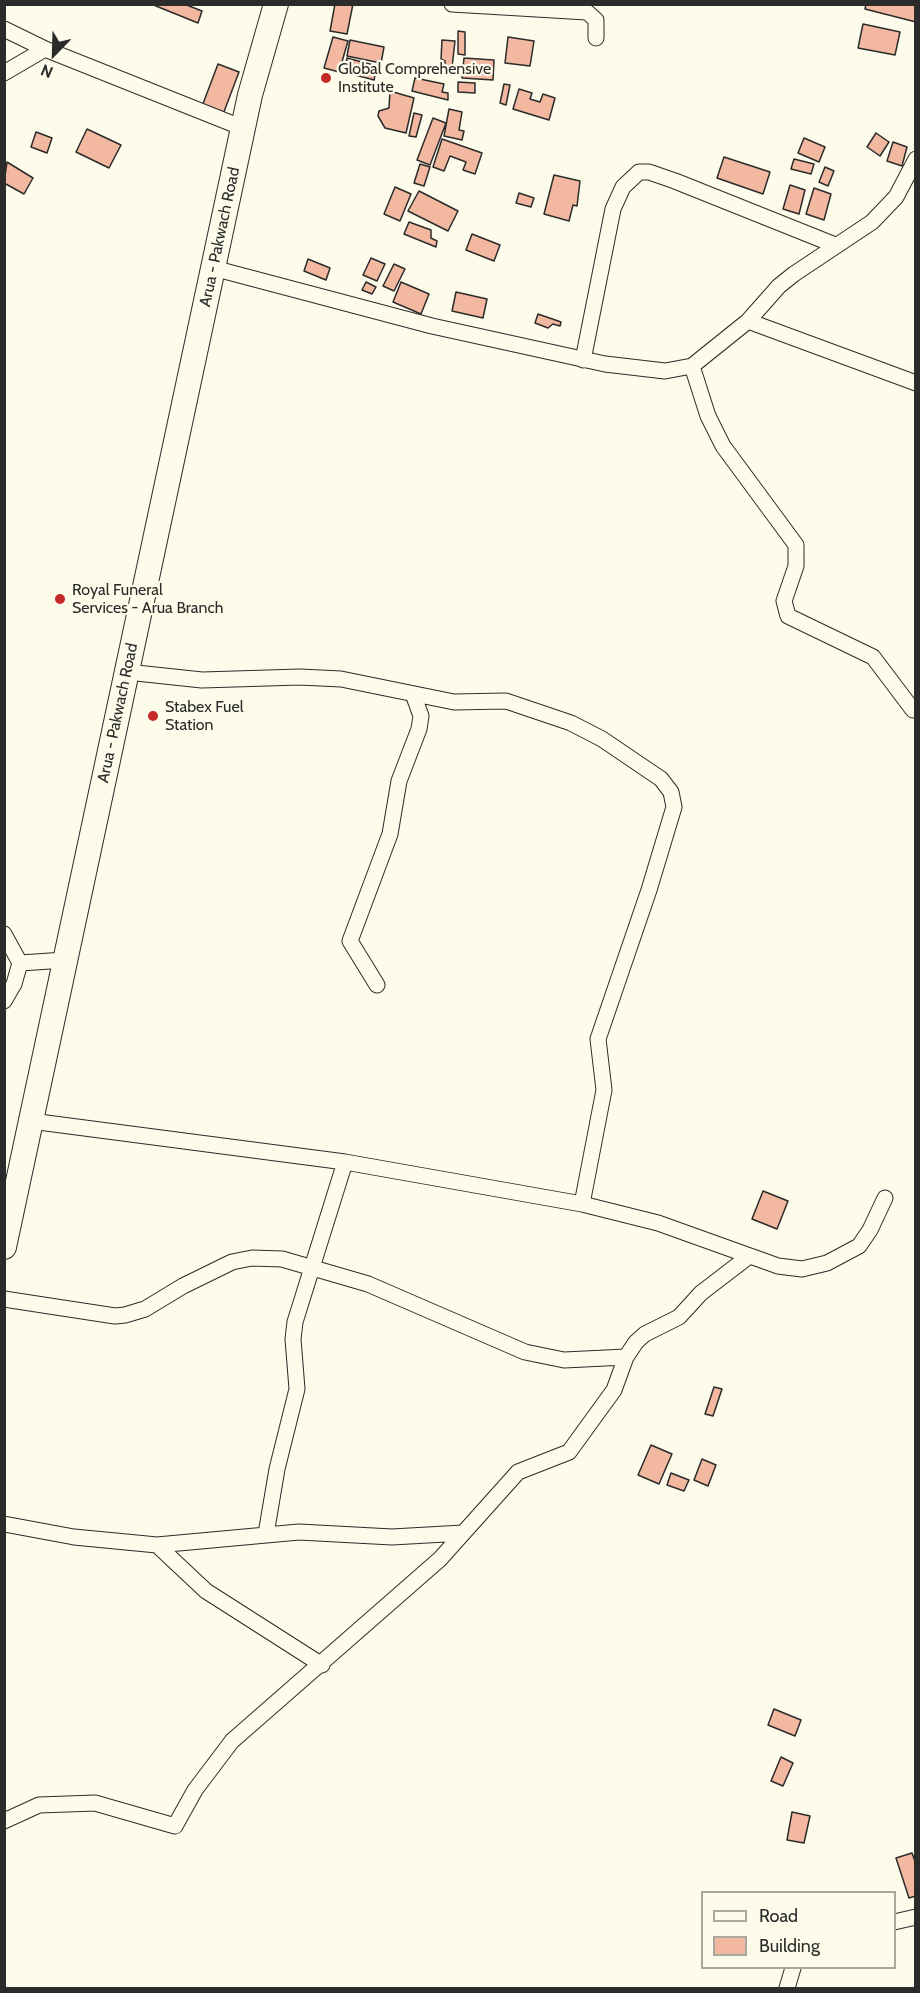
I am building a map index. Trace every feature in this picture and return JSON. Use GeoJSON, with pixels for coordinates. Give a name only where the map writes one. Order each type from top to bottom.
{"type":"FeatureCollection","features":[{"type":"Feature","properties":{"kind":"main road","name":"Arua - Pakwach Road"},"geometry":{"type":"LineString","coordinates":[[4,1247],[243,128],[276,4]]}},
{"type":"Feature","properties":{"kind":"street"},"geometry":{"type":"LineString","coordinates":[[452,4],[587,12],[596,20],[596,39]]}},
{"type":"Feature","properties":{"kind":"street"},"geometry":{"type":"LineString","coordinates":[[4,29],[45,49],[243,128]]}},
{"type":"Feature","properties":{"kind":"street"},"geometry":{"type":"LineString","coordinates":[[4,73],[45,49]]}},
{"type":"Feature","properties":{"kind":"street"},"geometry":{"type":"LineString","coordinates":[[213,268],[432,326],[583,360],[658,371],[692,366],[748,321],[779,286],[835,245],[872,222],[901,188],[915,159]]}},
{"type":"Feature","properties":{"kind":"street"},"geometry":{"type":"LineString","coordinates":[[583,360],[613,209],[623,187],[639,172],[649,172],[675,181],[835,245]]}},
{"type":"Feature","properties":{"kind":"street"},"geometry":{"type":"LineString","coordinates":[[748,321],[876,366],[915,383]]}},
{"type":"Feature","properties":{"kind":"street"},"geometry":{"type":"LineString","coordinates":[[692,366],[708,416],[723,446],[796,545],[796,566],[784,601],[788,616],[873,657],[913,710]]}},
{"type":"Feature","properties":{"kind":"street"},"geometry":{"type":"LineString","coordinates":[[127,672],[202,680],[300,678],[341,680],[454,702],[506,701],[571,723],[631,757],[661,779],[672,795],[674,807],[649,890],[598,1039],[604,1090],[582,1204]]}},
{"type":"Feature","properties":{"kind":"street"},"geometry":{"type":"LineString","coordinates":[[377,985],[350,941],[390,834],[399,781],[419,729],[421,716],[413,694]]}},
{"type":"Feature","properties":{"kind":"street"},"geometry":{"type":"LineString","coordinates":[[4,934],[20,963],[14,984],[4,1001]]}},
{"type":"Feature","properties":{"kind":"street"},"geometry":{"type":"LineString","coordinates":[[20,963],[65,960]]}},
{"type":"Feature","properties":{"kind":"street"},"geometry":{"type":"LineString","coordinates":[[31,1121],[345,1162],[582,1204],[658,1223],[778,1266],[802,1269],[827,1263],[859,1246],[885,1198]]}},
{"type":"Feature","properties":{"kind":"street"},"geometry":{"type":"LineString","coordinates":[[266,1534],[277,1469],[297,1389],[294,1330],[345,1162]]}},
{"type":"Feature","properties":{"kind":"street"},"geometry":{"type":"LineString","coordinates":[[4,1821],[39,1804],[86,1803],[111,1806],[175,1827],[195,1790],[232,1741],[322,1665],[440,1559],[518,1472],[572,1449],[614,1390],[627,1357],[645,1334],[670,1324],[701,1293],[748,1257]]}},
{"type":"Feature","properties":{"kind":"street"},"geometry":{"type":"LineString","coordinates":[[4,1299],[116,1316],[125,1315],[145,1309],[183,1286],[232,1262],[267,1258],[314,1267],[368,1284],[525,1352],[564,1359],[627,1357]]}},
{"type":"Feature","properties":{"kind":"street"},"geometry":{"type":"LineString","coordinates":[[4,1524],[74,1536],[157,1545],[266,1534],[322,1533],[392,1538],[463,1533]]}},
{"type":"Feature","properties":{"kind":"street"},"geometry":{"type":"LineString","coordinates":[[157,1545],[206,1590],[322,1665]]}},
{"type":"Feature","properties":{"kind":"street"},"geometry":{"type":"LineString","coordinates":[[896,1922],[915,1917]]}},
{"type":"Feature","properties":{"kind":"street"},"geometry":{"type":"LineString","coordinates":[[787,1989],[793,1969]]}},
{"type":"Feature","properties":{"kind":"building"},"geometry":{"type":"Polygon","coordinates":[[[151,4],[184,4],[202,11],[198,23],[151,4]]]}},
{"type":"Feature","properties":{"kind":"building"},"geometry":{"type":"Polygon","coordinates":[[[335,4],[353,4],[347,34],[330,31],[335,4]]]}},
{"type":"Feature","properties":{"kind":"building"},"geometry":{"type":"Polygon","coordinates":[[[866,4],[916,4],[916,22],[865,9],[866,4]]]}},
{"type":"Feature","properties":{"kind":"building"},"geometry":{"type":"Polygon","coordinates":[[[863,24],[900,32],[895,55],[858,48],[863,24]]]}},
{"type":"Feature","properties":{"kind":"building"},"geometry":{"type":"Polygon","coordinates":[[[458,31],[465,32],[465,55],[458,54],[458,31]]]}},
{"type":"Feature","properties":{"kind":"building"},"geometry":{"type":"Polygon","coordinates":[[[333,37],[348,41],[339,72],[324,68],[333,37]]]}},
{"type":"Feature","properties":{"kind":"building"},"geometry":{"type":"Polygon","coordinates":[[[508,37],[534,41],[530,66],[505,63],[508,37]]]}},
{"type":"Feature","properties":{"kind":"building"},"geometry":{"type":"Polygon","coordinates":[[[350,40],[384,47],[381,63],[347,56],[350,40]]]}},
{"type":"Feature","properties":{"kind":"building"},"geometry":{"type":"Polygon","coordinates":[[[442,40],[455,41],[452,68],[445,67],[445,61],[441,59],[442,40]]]}},
{"type":"Feature","properties":{"kind":"building"},"geometry":{"type":"Polygon","coordinates":[[[347,58],[377,66],[374,80],[344,72],[347,58]]]}},
{"type":"Feature","properties":{"kind":"building"},"geometry":{"type":"Polygon","coordinates":[[[464,58],[494,60],[493,80],[462,78],[464,58]]]}},
{"type":"Feature","properties":{"kind":"building"},"geometry":{"type":"Polygon","coordinates":[[[218,64],[239,72],[222,117],[201,109],[218,64]]]}},
{"type":"Feature","properties":{"kind":"building"},"geometry":{"type":"Polygon","coordinates":[[[415,78],[444,84],[442,92],[448,93],[448,100],[412,91],[415,78]]]}},
{"type":"Feature","properties":{"kind":"building"},"geometry":{"type":"Polygon","coordinates":[[[458,82],[475,83],[475,93],[458,92],[458,82]]]}},
{"type":"Feature","properties":{"kind":"building"},"geometry":{"type":"Polygon","coordinates":[[[504,84],[510,85],[506,105],[500,103],[504,84]]]}},
{"type":"Feature","properties":{"kind":"building"},"geometry":{"type":"Polygon","coordinates":[[[519,89],[532,93],[530,99],[540,102],[543,94],[555,98],[549,120],[513,109],[519,89]]]}},
{"type":"Feature","properties":{"kind":"building"},"geometry":{"type":"Polygon","coordinates":[[[390,91],[414,98],[406,133],[385,128],[378,116],[379,111],[389,108],[390,91]]]}},
{"type":"Feature","properties":{"kind":"building"},"geometry":{"type":"Polygon","coordinates":[[[449,109],[462,112],[459,130],[464,131],[462,140],[444,136],[449,109]]]}},
{"type":"Feature","properties":{"kind":"building"},"geometry":{"type":"Polygon","coordinates":[[[414,113],[422,115],[416,137],[409,136],[414,113]]]}},
{"type":"Feature","properties":{"kind":"building"},"geometry":{"type":"Polygon","coordinates":[[[433,118],[446,123],[430,165],[417,160],[433,118]]]}},
{"type":"Feature","properties":{"kind":"building"},"geometry":{"type":"Polygon","coordinates":[[[87,129],[121,145],[109,168],[76,152],[87,129]]]}},
{"type":"Feature","properties":{"kind":"building"},"geometry":{"type":"Polygon","coordinates":[[[36,132],[52,138],[47,153],[31,147],[36,132]]]}},
{"type":"Feature","properties":{"kind":"building"},"geometry":{"type":"Polygon","coordinates":[[[876,133],[889,142],[880,156],[867,147],[876,133]]]}},
{"type":"Feature","properties":{"kind":"building"},"geometry":{"type":"Polygon","coordinates":[[[804,138],[825,147],[819,162],[798,153],[804,138]]]}},
{"type":"Feature","properties":{"kind":"building"},"geometry":{"type":"Polygon","coordinates":[[[442,139],[482,153],[475,174],[463,170],[466,162],[450,156],[444,171],[433,167],[442,139]]]}},
{"type":"Feature","properties":{"kind":"building"},"geometry":{"type":"Polygon","coordinates":[[[893,142],[907,147],[902,166],[887,161],[893,142]]]}},
{"type":"Feature","properties":{"kind":"building"},"geometry":{"type":"Polygon","coordinates":[[[724,157],[770,172],[763,194],[717,178],[724,157]]]}},
{"type":"Feature","properties":{"kind":"building"},"geometry":{"type":"Polygon","coordinates":[[[794,159],[814,164],[811,174],[791,169],[794,159]]]}},
{"type":"Feature","properties":{"kind":"building"},"geometry":{"type":"Polygon","coordinates":[[[7,162],[33,178],[24,194],[4,183],[7,162]]]}},
{"type":"Feature","properties":{"kind":"building"},"geometry":{"type":"Polygon","coordinates":[[[420,164],[430,167],[424,186],[414,183],[420,164]]]}},
{"type":"Feature","properties":{"kind":"building"},"geometry":{"type":"Polygon","coordinates":[[[825,167],[834,171],[828,186],[819,182],[825,167]]]}},
{"type":"Feature","properties":{"kind":"building"},"geometry":{"type":"Polygon","coordinates":[[[554,175],[580,181],[577,206],[573,205],[569,221],[544,214],[554,175]]]}},
{"type":"Feature","properties":{"kind":"building"},"geometry":{"type":"Polygon","coordinates":[[[790,185],[805,190],[799,214],[783,209],[790,185]]]}},
{"type":"Feature","properties":{"kind":"building"},"geometry":{"type":"Polygon","coordinates":[[[395,187],[411,194],[400,221],[384,214],[395,187]]]}},
{"type":"Feature","properties":{"kind":"building"},"geometry":{"type":"Polygon","coordinates":[[[814,188],[831,194],[824,220],[806,214],[814,188]]]}},
{"type":"Feature","properties":{"kind":"building"},"geometry":{"type":"Polygon","coordinates":[[[419,191],[458,211],[448,231],[408,211],[419,191]]]}},
{"type":"Feature","properties":{"kind":"building"},"geometry":{"type":"Polygon","coordinates":[[[519,193],[534,198],[531,207],[516,203],[519,193]]]}},
{"type":"Feature","properties":{"kind":"building"},"geometry":{"type":"Polygon","coordinates":[[[409,222],[431,230],[431,238],[437,241],[436,247],[404,234],[409,222]]]}},
{"type":"Feature","properties":{"kind":"building"},"geometry":{"type":"Polygon","coordinates":[[[472,234],[500,245],[494,261],[466,250],[472,234]]]}},
{"type":"Feature","properties":{"kind":"building"},"geometry":{"type":"Polygon","coordinates":[[[371,258],[385,264],[377,281],[363,275],[371,258]]]}},
{"type":"Feature","properties":{"kind":"building"},"geometry":{"type":"Polygon","coordinates":[[[308,259],[330,268],[326,280],[304,271],[308,259]]]}},
{"type":"Feature","properties":{"kind":"building"},"geometry":{"type":"Polygon","coordinates":[[[394,264],[405,269],[394,291],[383,286],[394,264]]]}},
{"type":"Feature","properties":{"kind":"building"},"geometry":{"type":"Polygon","coordinates":[[[366,282],[376,287],[372,294],[362,290],[366,282]]]}},
{"type":"Feature","properties":{"kind":"building"},"geometry":{"type":"Polygon","coordinates":[[[401,282],[429,294],[421,314],[393,302],[401,282]]]}},
{"type":"Feature","properties":{"kind":"building"},"geometry":{"type":"Polygon","coordinates":[[[456,292],[487,299],[483,318],[452,311],[456,292]]]}},
{"type":"Feature","properties":{"kind":"building"},"geometry":{"type":"Polygon","coordinates":[[[538,314],[561,322],[560,326],[553,324],[548,328],[535,323],[538,314]]]}},
{"type":"Feature","properties":{"kind":"building"},"geometry":{"type":"Polygon","coordinates":[[[763,1191],[788,1201],[777,1229],[752,1219],[763,1191]]]}},
{"type":"Feature","properties":{"kind":"building"},"geometry":{"type":"Polygon","coordinates":[[[714,1387],[722,1389],[713,1416],[705,1414],[714,1387]]]}},
{"type":"Feature","properties":{"kind":"building"},"geometry":{"type":"Polygon","coordinates":[[[651,1445],[672,1454],[659,1484],[638,1475],[651,1445]]]}},
{"type":"Feature","properties":{"kind":"building"},"geometry":{"type":"Polygon","coordinates":[[[702,1459],[716,1465],[708,1486],[694,1480],[702,1459]]]}},
{"type":"Feature","properties":{"kind":"building"},"geometry":{"type":"Polygon","coordinates":[[[671,1473],[689,1480],[684,1491],[667,1485],[671,1473]]]}},
{"type":"Feature","properties":{"kind":"building"},"geometry":{"type":"Polygon","coordinates":[[[774,1709],[801,1720],[795,1736],[768,1725],[774,1709]]]}},
{"type":"Feature","properties":{"kind":"building"},"geometry":{"type":"Polygon","coordinates":[[[781,1757],[793,1763],[783,1786],[771,1781],[781,1757]]]}},
{"type":"Feature","properties":{"kind":"building"},"geometry":{"type":"Polygon","coordinates":[[[792,1812],[810,1816],[804,1843],[787,1840],[792,1812]]]}},
{"type":"Feature","properties":{"kind":"building"},"geometry":{"type":"Polygon","coordinates":[[[912,1853],[916,1864],[916,1896],[909,1898],[896,1858],[912,1853]]]}},
{"type":"Feature","properties":{"kind":"place","name":"Global Comprehensive Institute"},"geometry":{"type":"Point","coordinates":[326,78]}},
{"type":"Feature","properties":{"kind":"place","name":"Royal Funeral Services - Arua Branch"},"geometry":{"type":"Point","coordinates":[60,599]}},
{"type":"Feature","properties":{"kind":"place","name":"Stabex Fuel Station"},"geometry":{"type":"Point","coordinates":[153,716]}}]}
